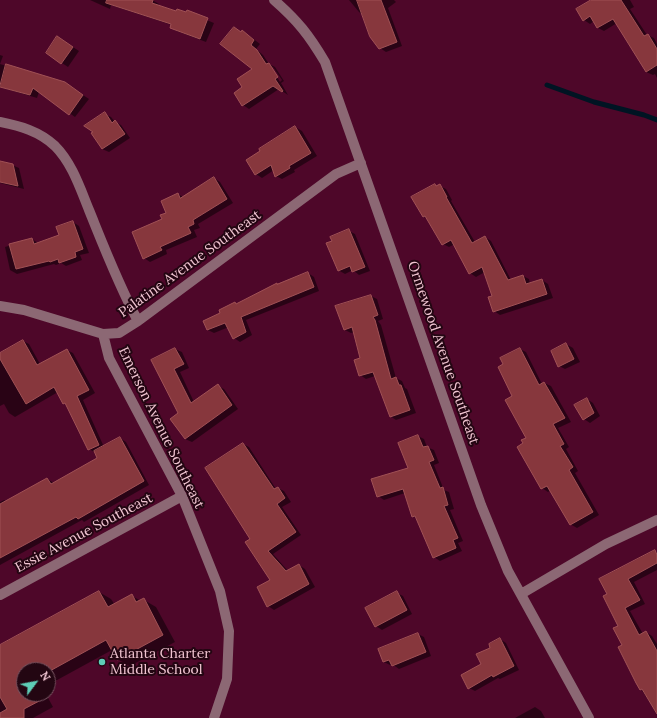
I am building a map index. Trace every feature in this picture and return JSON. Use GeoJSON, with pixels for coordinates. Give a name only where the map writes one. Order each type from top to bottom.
{"type":"FeatureCollection","features":[{"type":"Feature","properties":{"kind":"street","name":"Ormewood Avenue Southeast"},"geometry":{"type":"LineString","coordinates":[[274,0],[293,16],[311,38],[325,62],[481,505],[508,571],[589,718]]}},
{"type":"Feature","properties":{"kind":"street"},"geometry":{"type":"LineString","coordinates":[[0,122],[21,126],[41,135],[55,147],[72,170],[126,299],[138,321]]}},
{"type":"Feature","properties":{"kind":"street","name":"Palatine Avenue Southeast"},"geometry":{"type":"LineString","coordinates":[[0,306],[24,310],[103,334],[119,333],[138,321],[336,174],[361,163]]}},
{"type":"Feature","properties":{"kind":"street","name":"Emerson Avenue Southeast"},"geometry":{"type":"LineString","coordinates":[[103,334],[108,358],[182,496],[220,591],[229,631],[227,679],[214,718]]}},
{"type":"Feature","properties":{"kind":"street","name":"Essie Avenue Southeast"},"geometry":{"type":"LineString","coordinates":[[0,595],[182,496]]}},
{"type":"Feature","properties":{"kind":"street"},"geometry":{"type":"LineString","coordinates":[[521,594],[606,544],[657,520]]}},
{"type":"Feature","properties":{"kind":"building"},"geometry":{"type":"Polygon","coordinates":[[[107,0],[153,0],[152,3],[176,11],[177,9],[186,12],[187,10],[208,18],[200,39],[170,28],[171,24],[106,3],[107,0]]]}},
{"type":"Feature","properties":{"kind":"building"},"geometry":{"type":"Polygon","coordinates":[[[357,0],[381,0],[397,42],[379,49],[370,37],[357,0]]]}},
{"type":"Feature","properties":{"kind":"building"},"geometry":{"type":"Polygon","coordinates":[[[591,0],[621,0],[644,36],[648,34],[657,49],[657,65],[646,72],[613,19],[597,28],[590,16],[583,21],[576,9],[591,0]]]}},
{"type":"Feature","properties":{"kind":"building"},"geometry":{"type":"Polygon","coordinates":[[[234,27],[241,32],[242,30],[254,40],[251,45],[257,50],[266,64],[269,63],[278,77],[275,79],[283,91],[282,92],[273,86],[242,106],[234,93],[242,87],[237,79],[252,69],[220,44],[234,27]]]}},
{"type":"Feature","properties":{"kind":"building"},"geometry":{"type":"Polygon","coordinates":[[[57,36],[73,47],[61,64],[46,53],[57,36]]]}},
{"type":"Feature","properties":{"kind":"building"},"geometry":{"type":"Polygon","coordinates":[[[6,64],[65,82],[83,95],[69,115],[33,88],[30,95],[0,87],[6,64]]]}},
{"type":"Feature","properties":{"kind":"building"},"geometry":{"type":"Polygon","coordinates":[[[105,112],[112,123],[115,120],[125,134],[102,149],[91,133],[93,132],[84,126],[105,112]]]}},
{"type":"Feature","properties":{"kind":"building"},"geometry":{"type":"Polygon","coordinates":[[[295,126],[311,153],[289,166],[290,168],[275,177],[271,165],[255,175],[246,160],[260,151],[259,149],[295,126]]]}},
{"type":"Feature","properties":{"kind":"building"},"geometry":{"type":"Polygon","coordinates":[[[0,161],[13,164],[18,186],[0,182],[0,161]]]}},
{"type":"Feature","properties":{"kind":"building"},"geometry":{"type":"Polygon","coordinates":[[[214,177],[227,199],[193,220],[194,224],[188,227],[191,233],[160,247],[162,250],[143,259],[132,232],[162,219],[160,215],[166,213],[161,201],[178,193],[180,198],[214,177]]]}},
{"type":"Feature","properties":{"kind":"building"},"geometry":{"type":"Polygon","coordinates":[[[435,184],[436,186],[440,184],[472,243],[485,236],[508,280],[523,275],[526,284],[542,279],[547,294],[493,312],[488,297],[492,296],[482,267],[469,274],[451,240],[442,245],[425,216],[423,217],[411,197],[435,184]]]}},
{"type":"Feature","properties":{"kind":"building"},"geometry":{"type":"Polygon","coordinates":[[[73,221],[83,249],[75,252],[76,257],[59,263],[58,259],[16,269],[9,244],[32,238],[34,244],[59,235],[56,227],[73,221]]]}},
{"type":"Feature","properties":{"kind":"building"},"geometry":{"type":"Polygon","coordinates":[[[349,229],[365,267],[352,272],[350,266],[338,271],[326,243],[332,241],[330,237],[349,229]]]}},
{"type":"Feature","properties":{"kind":"building"},"geometry":{"type":"Polygon","coordinates":[[[308,272],[314,287],[241,317],[246,332],[233,339],[225,323],[207,330],[203,321],[220,313],[219,310],[235,302],[236,304],[277,283],[308,272]]]}},
{"type":"Feature","properties":{"kind":"building"},"geometry":{"type":"Polygon","coordinates":[[[371,295],[378,315],[373,317],[391,379],[396,377],[399,385],[401,385],[410,410],[390,417],[373,372],[359,376],[354,360],[360,358],[352,327],[344,330],[335,306],[371,295]]]}},
{"type":"Feature","properties":{"kind":"building"},"geometry":{"type":"Polygon","coordinates":[[[23,340],[37,365],[67,349],[89,390],[77,396],[99,445],[88,450],[65,403],[63,404],[54,387],[26,404],[0,359],[0,353],[23,340]]]}},
{"type":"Feature","properties":{"kind":"building"},"geometry":{"type":"Polygon","coordinates":[[[566,343],[574,359],[558,367],[551,351],[566,343]]]}},
{"type":"Feature","properties":{"kind":"building"},"geometry":{"type":"Polygon","coordinates":[[[175,348],[184,364],[174,369],[191,403],[218,384],[232,405],[185,439],[170,419],[178,413],[151,360],[175,348]]]}},
{"type":"Feature","properties":{"kind":"building"},"geometry":{"type":"Polygon","coordinates":[[[520,348],[539,385],[544,382],[565,418],[553,424],[564,444],[560,446],[573,467],[569,470],[593,512],[570,525],[547,486],[541,489],[517,447],[523,443],[521,440],[526,438],[505,400],[512,396],[498,367],[503,364],[500,358],[520,348]]]}},
{"type":"Feature","properties":{"kind":"building"},"geometry":{"type":"Polygon","coordinates":[[[587,398],[594,413],[583,420],[574,405],[587,398]]]}},
{"type":"Feature","properties":{"kind":"building"},"geometry":{"type":"Polygon","coordinates":[[[418,435],[423,447],[428,446],[434,460],[429,462],[440,488],[443,487],[448,505],[444,506],[458,538],[453,540],[456,548],[433,558],[415,516],[412,517],[403,489],[377,497],[371,479],[408,468],[398,443],[418,435]]]}},
{"type":"Feature","properties":{"kind":"building"},"geometry":{"type":"Polygon","coordinates":[[[120,437],[144,481],[78,519],[76,517],[0,558],[0,504],[47,478],[51,484],[97,458],[94,451],[120,437]]]}},
{"type":"Feature","properties":{"kind":"building"},"geometry":{"type":"Polygon","coordinates":[[[243,443],[274,489],[278,487],[285,498],[277,504],[296,532],[268,551],[286,571],[299,564],[309,584],[267,607],[257,587],[270,580],[245,542],[250,539],[205,468],[243,443]]]}},
{"type":"Feature","properties":{"kind":"building"},"geometry":{"type":"Polygon","coordinates":[[[655,550],[657,555],[657,563],[628,579],[640,600],[625,608],[639,635],[646,631],[657,651],[657,714],[642,689],[640,690],[618,647],[622,645],[613,628],[618,626],[603,596],[607,594],[599,579],[655,550]]]}},
{"type":"Feature","properties":{"kind":"building"},"geometry":{"type":"Polygon","coordinates":[[[99,591],[108,607],[132,594],[136,602],[144,598],[163,635],[117,660],[106,640],[56,668],[56,662],[16,662],[16,702],[37,702],[24,709],[24,718],[0,718],[0,713],[7,709],[0,697],[0,645],[99,591]]]}},
{"type":"Feature","properties":{"kind":"building"},"geometry":{"type":"Polygon","coordinates":[[[397,591],[407,610],[375,627],[365,608],[397,591]]]}},
{"type":"Feature","properties":{"kind":"building"},"geometry":{"type":"Polygon","coordinates":[[[418,633],[426,652],[392,666],[389,660],[383,662],[378,649],[418,633]]]}},
{"type":"Feature","properties":{"kind":"building"},"geometry":{"type":"Polygon","coordinates":[[[500,638],[514,666],[493,677],[492,675],[468,689],[461,675],[481,664],[476,654],[490,648],[489,644],[500,638]]]}},
{"type":"Feature","properties":{"kind":"waterway"},"geometry":{"type":"LineString","coordinates":[[547,85],[594,102],[644,115],[657,120]]}},
{"type":"Feature","properties":{"kind":"place","name":"Atlanta Charter Middle School"},"geometry":{"type":"Point","coordinates":[102,662]}}]}
